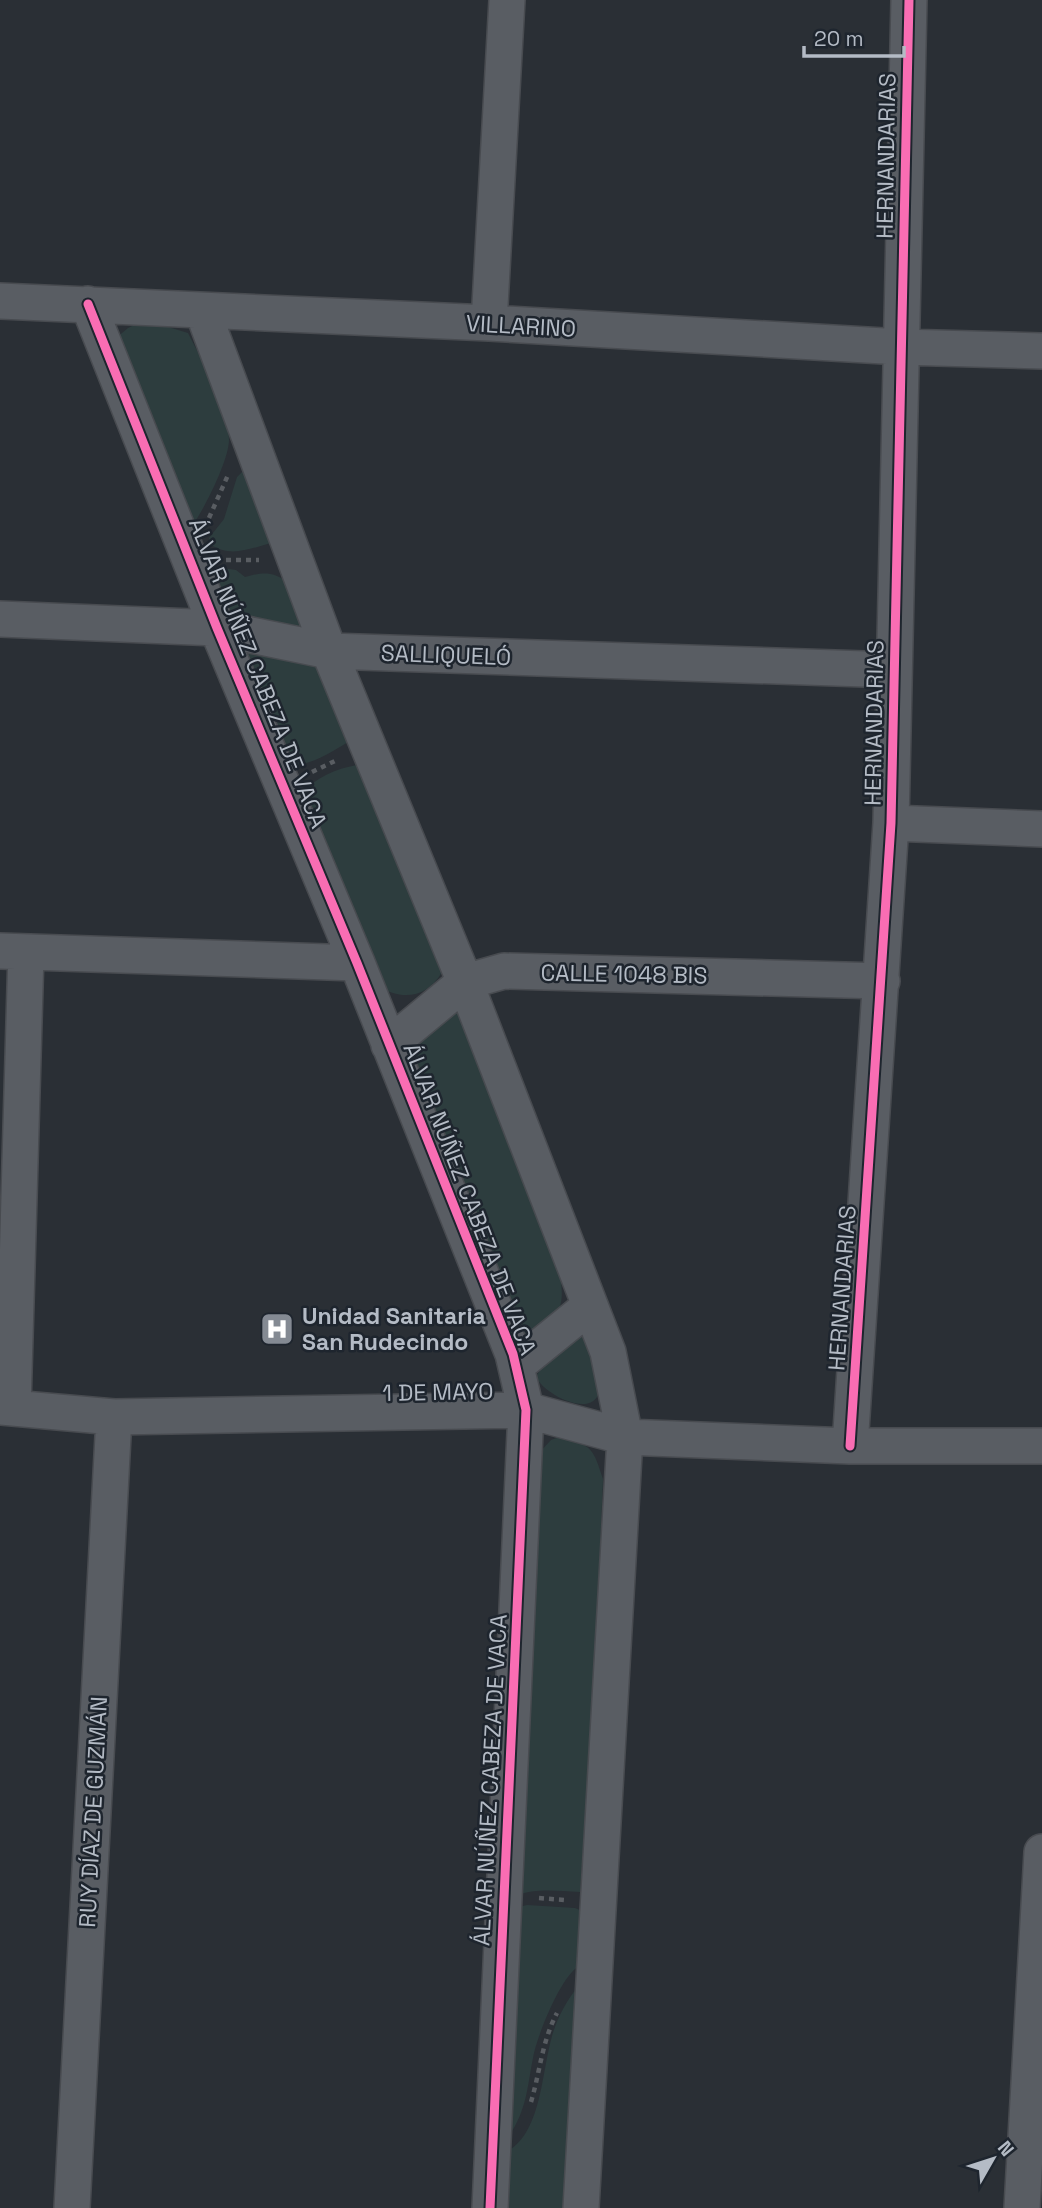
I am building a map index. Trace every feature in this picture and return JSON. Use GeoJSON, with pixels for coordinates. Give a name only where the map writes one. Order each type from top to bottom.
{"type":"FeatureCollection","features":[{"type":"Feature","properties":{"kind":"street"},"geometry":{"type":"LineString","coordinates":[[489,323],[507,0]]}},
{"type":"Feature","properties":{"kind":"street","name":"HERNANDARIAS"},"geometry":{"type":"LineString","coordinates":[[850,1446],[891,823],[909,0]]}},
{"type":"Feature","properties":{"kind":"street","name":"VILLARINO"},"geometry":{"type":"LineString","coordinates":[[0,301],[489,323],[901,347],[1042,351]]}},
{"type":"Feature","properties":{"kind":"street","name":"ÁLVAR NÚÑEZ CABEZA DE VACA"},"geometry":{"type":"LineString","coordinates":[[88,304],[513,1354],[526,1410],[490,2208]]}},
{"type":"Feature","properties":{"kind":"street"},"geometry":{"type":"LineString","coordinates":[[203,312],[329,651],[465,982],[608,1352],[625,1437],[581,2208]]}},
{"type":"Feature","properties":{"kind":"street","name":"SALLIQUELÓ"},"geometry":{"type":"LineString","coordinates":[[0,619],[217,628],[329,651],[894,670]]}},
{"type":"Feature","properties":{"kind":"street"},"geometry":{"type":"LineString","coordinates":[[891,823],[1042,829]]}},
{"type":"Feature","properties":{"kind":"street"},"geometry":{"type":"LineString","coordinates":[[6,1407],[13,952],[357,963]]}},
{"type":"Feature","properties":{"kind":"street","name":"CALLE 1048 BIS"},"geometry":{"type":"LineString","coordinates":[[389,1045],[465,982],[504,971],[882,981]]}},
{"type":"Feature","properties":{"kind":"street"},"geometry":{"type":"LineString","coordinates":[[516,1366],[590,1306]]}},
{"type":"Feature","properties":{"kind":"street","name":"1 DE MAYO"},"geometry":{"type":"LineString","coordinates":[[6,1407],[114,1417],[526,1410],[625,1437],[850,1446],[1042,1446]]}},
{"type":"Feature","properties":{"kind":"street","name":"RUY DÍAZ DE GUZMÁN"},"geometry":{"type":"LineString","coordinates":[[72,2208],[114,1417]]}},
{"type":"Feature","properties":{"kind":"street"},"geometry":{"type":"LineString","coordinates":[[1022,2208],[1042,1852]]}},
{"type":"Feature","properties":{"kind":"path"},"geometry":{"type":"LineString","coordinates":[[185,548],[204,531],[232,466],[243,419]]}},
{"type":"Feature","properties":{"kind":"path"},"geometry":{"type":"LineString","coordinates":[[185,548],[231,562],[271,559],[293,554]]}},
{"type":"Feature","properties":{"kind":"path"},"geometry":{"type":"LineString","coordinates":[[284,788],[326,764],[368,746]]}},
{"type":"Feature","properties":{"kind":"path"},"geometry":{"type":"LineString","coordinates":[[504,1905],[524,1899],[551,1898],[575,1901],[598,1911]]}},
{"type":"Feature","properties":{"kind":"path"},"geometry":{"type":"LineString","coordinates":[[528,2113],[551,2025],[561,2004]]}},
{"type":"Feature","properties":{"kind":"shaded area"},"geometry":{"type":"Polygon","coordinates":[[[140,322],[155,323],[188,333],[225,413],[229,440],[225,460],[208,499],[190,529],[116,338],[140,322]]]}},
{"type":"Feature","properties":{"kind":"shaded area"},"geometry":{"type":"Polygon","coordinates":[[[242,472],[246,474],[271,543],[247,550],[225,551],[210,544],[209,538],[224,519],[237,477],[242,472]]]}},
{"type":"Feature","properties":{"kind":"shaded area"},"geometry":{"type":"Polygon","coordinates":[[[215,567],[236,570],[245,577],[272,574],[288,582],[308,641],[230,624],[205,571],[215,567]]]}},
{"type":"Feature","properties":{"kind":"shaded area"},"geometry":{"type":"Polygon","coordinates":[[[240,641],[313,654],[348,742],[311,762],[286,766],[240,641]]]}},
{"type":"Feature","properties":{"kind":"shaded area"},"geometry":{"type":"Polygon","coordinates":[[[357,765],[363,770],[389,843],[434,944],[442,972],[436,981],[421,992],[396,994],[378,986],[302,794],[326,775],[357,765]]]}},
{"type":"Feature","properties":{"kind":"shaded area"},"geometry":{"type":"Polygon","coordinates":[[[459,1005],[558,1266],[561,1282],[562,1295],[557,1313],[523,1347],[406,1051],[459,1005]]]}},
{"type":"Feature","properties":{"kind":"shaded area"},"geometry":{"type":"Polygon","coordinates":[[[579,1332],[586,1336],[599,1393],[594,1400],[586,1404],[577,1404],[557,1396],[536,1377],[545,1361],[579,1332]]]}},
{"type":"Feature","properties":{"kind":"shaded area"},"geometry":{"type":"Polygon","coordinates":[[[562,1436],[590,1450],[603,1479],[593,1714],[580,1892],[539,1891],[514,1896],[538,1454],[551,1440],[562,1436]]]}},
{"type":"Feature","properties":{"kind":"shaded area"},"geometry":{"type":"Polygon","coordinates":[[[527,1905],[575,1908],[591,1915],[589,1960],[568,1976],[549,2011],[535,2048],[523,2107],[509,2136],[515,1908],[527,1905]]]}},
{"type":"Feature","properties":{"kind":"shaded area"},"geometry":{"type":"Polygon","coordinates":[[[583,1981],[573,2208],[497,2208],[499,2155],[514,2147],[533,2118],[555,2027],[567,2002],[583,1981]]]}},
{"type":"Feature","properties":{"kind":"cycle path"},"geometry":{"type":"LineString","coordinates":[[850,1446],[891,823],[909,0]]}},
{"type":"Feature","properties":{"kind":"cycle path"},"geometry":{"type":"LineString","coordinates":[[88,304],[513,1354],[526,1410],[490,2208]]}},
{"type":"Feature","properties":{"kind":"place","name":"Unidad Sanitaria San Rudecindo"},"geometry":{"type":"Point","coordinates":[277,1329]}}]}
